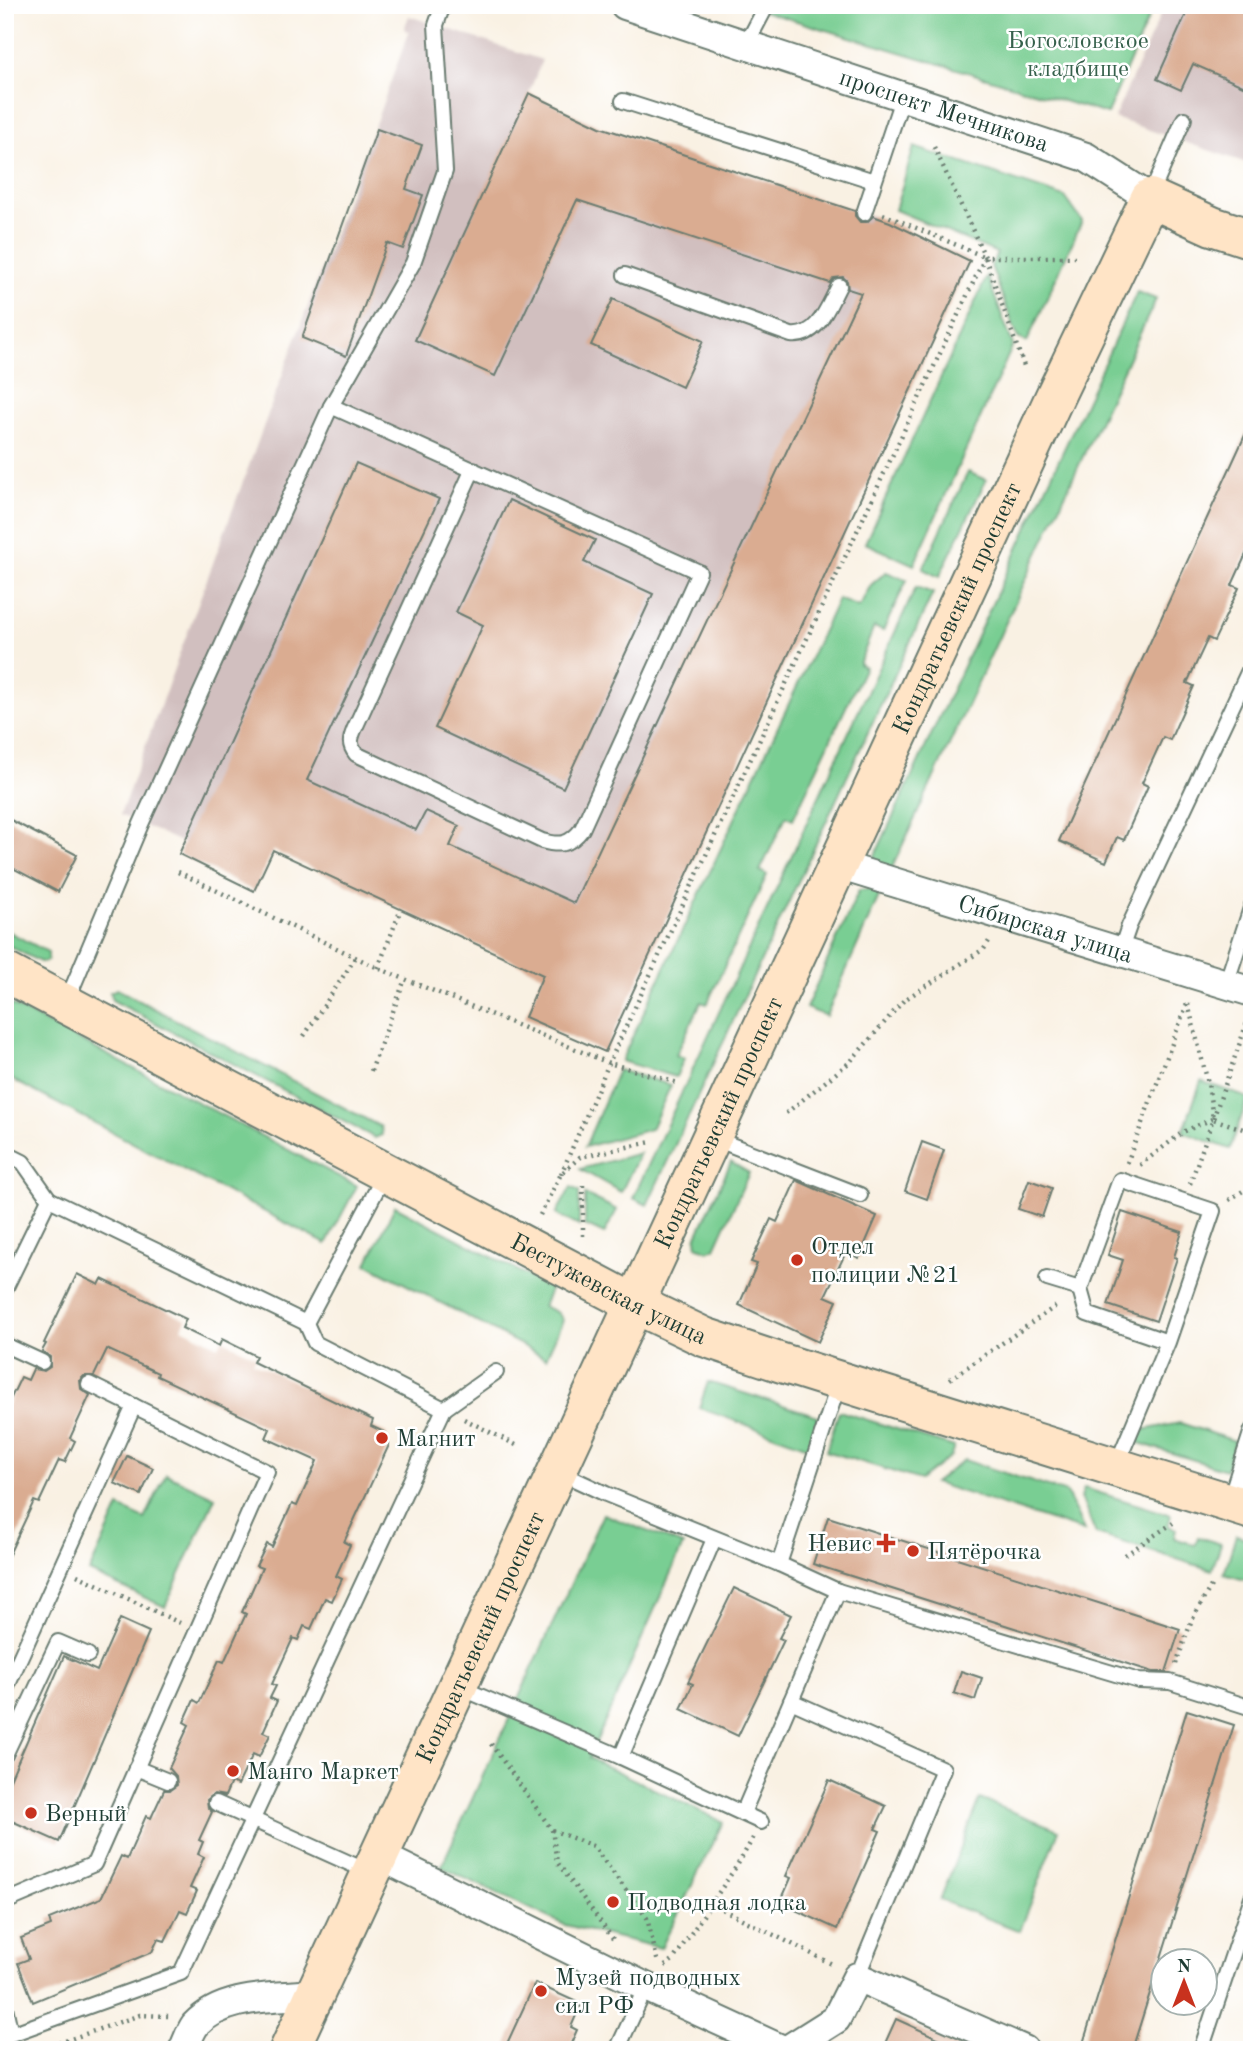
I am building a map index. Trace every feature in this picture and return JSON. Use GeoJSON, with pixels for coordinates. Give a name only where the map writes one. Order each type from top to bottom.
{"type":"FeatureCollection","features":[{"type":"Feature","properties":{"kind":"street","name":"проспект Мечникова"},"geometry":{"type":"LineString","coordinates":[[625,5],[1086,156],[1150,198],[1212,226],[1252,239]]}},
{"type":"Feature","properties":{"kind":"street","name":"Кондратьевский проспект"},"geometry":{"type":"LineString","coordinates":[[289,2050],[1150,198]]}},
{"type":"Feature","properties":{"kind":"street","name":"Сибирская улица"},"geometry":{"type":"LineString","coordinates":[[838,865],[1239,988]]}},
{"type":"Feature","properties":{"kind":"street","name":"Бестужевская улица"},"geometry":{"type":"LineString","coordinates":[[5,972],[635,1304],[704,1337],[1240,1507]]}},
{"type":"Feature","properties":{"kind":"street"},"geometry":{"type":"LineString","coordinates":[[374,1864],[651,1973],[785,2050],[836,2020],[857,1977],[1024,2050]]}},
{"type":"Feature","properties":{"kind":"street"},"geometry":{"type":"LineString","coordinates":[[183,2050],[194,2027],[214,2008],[239,2002],[314,1994]]}},
{"type":"Feature","properties":{"kind":"lane"},"geometry":{"type":"LineString","coordinates":[[66,1004],[141,824],[331,406],[413,263],[445,171],[436,25],[443,5]]}},
{"type":"Feature","properties":{"kind":"lane"},"geometry":{"type":"LineString","coordinates":[[746,45],[765,8]]}},
{"type":"Feature","properties":{"kind":"lane"},"geometry":{"type":"LineString","coordinates":[[864,210],[903,96]]}},
{"type":"Feature","properties":{"kind":"lane"},"geometry":{"type":"LineString","coordinates":[[623,101],[874,181]]}},
{"type":"Feature","properties":{"kind":"lane"},"geometry":{"type":"LineString","coordinates":[[1150,198],[1184,119]]}},
{"type":"Feature","properties":{"kind":"lane"},"geometry":{"type":"LineString","coordinates":[[625,275],[791,335],[801,336],[810,332],[818,323],[839,286]]}},
{"type":"Feature","properties":{"kind":"lane"},"geometry":{"type":"LineString","coordinates":[[331,406],[473,469],[699,572],[582,829],[575,838],[565,844],[542,841],[429,789],[356,754],[350,744],[473,469]]}},
{"type":"Feature","properties":{"kind":"lane"},"geometry":{"type":"LineString","coordinates":[[1120,952],[1129,926],[1252,664]]}},
{"type":"Feature","properties":{"kind":"lane"},"geometry":{"type":"LineString","coordinates":[[1239,988],[1252,905]]}},
{"type":"Feature","properties":{"kind":"lane"},"geometry":{"type":"LineString","coordinates":[[712,1138],[860,1195]]}},
{"type":"Feature","properties":{"kind":"lane"},"geometry":{"type":"LineString","coordinates":[[5,1153],[23,1162],[49,1199],[306,1324],[315,1342],[444,1409]]}},
{"type":"Feature","properties":{"kind":"lane"},"geometry":{"type":"LineString","coordinates":[[306,1324],[386,1173]]}},
{"type":"Feature","properties":{"kind":"lane"},"geometry":{"type":"LineString","coordinates":[[1115,1467],[1168,1342],[1213,1211],[1120,1180],[1080,1289],[1087,1314],[1168,1342]]}},
{"type":"Feature","properties":{"kind":"lane"},"geometry":{"type":"LineString","coordinates":[[5,1289],[49,1199]]}},
{"type":"Feature","properties":{"kind":"lane"},"geometry":{"type":"LineString","coordinates":[[1047,1279],[1080,1289]]}},
{"type":"Feature","properties":{"kind":"lane"},"geometry":{"type":"LineString","coordinates":[[5,1345],[42,1362]]}},
{"type":"Feature","properties":{"kind":"lane"},"geometry":{"type":"LineString","coordinates":[[5,2007],[11,2034],[181,1973],[444,1409],[496,1372]]}},
{"type":"Feature","properties":{"kind":"lane"},"geometry":{"type":"LineString","coordinates":[[779,1564],[839,1381]]}},
{"type":"Feature","properties":{"kind":"lane"},"geometry":{"type":"LineString","coordinates":[[5,1902],[93,1864],[267,1472],[89,1384]]}},
{"type":"Feature","properties":{"kind":"lane"},"geometry":{"type":"LineString","coordinates":[[5,1691],[134,1406]]}},
{"type":"Feature","properties":{"kind":"lane"},"geometry":{"type":"LineString","coordinates":[[1240,1507],[1252,1430]]}},
{"type":"Feature","properties":{"kind":"lane"},"geometry":{"type":"LineString","coordinates":[[557,1471],[838,1591],[1139,1681],[1170,1682],[1252,1708]]}},
{"type":"Feature","properties":{"kind":"lane"},"geometry":{"type":"LineString","coordinates":[[621,1757],[714,1539]]}},
{"type":"Feature","properties":{"kind":"lane"},"geometry":{"type":"LineString","coordinates":[[743,1813],[838,1591]]}},
{"type":"Feature","properties":{"kind":"lane"},"geometry":{"type":"LineString","coordinates":[[5,1755],[58,1642],[88,1655]]}},
{"type":"Feature","properties":{"kind":"lane"},"geometry":{"type":"LineString","coordinates":[[458,1687],[621,1757],[761,1822]]}},
{"type":"Feature","properties":{"kind":"lane"},"geometry":{"type":"LineString","coordinates":[[791,1701],[943,1769],[857,1977]]}},
{"type":"Feature","properties":{"kind":"lane"},"geometry":{"type":"LineString","coordinates":[[136,1768],[168,1781]]}},
{"type":"Feature","properties":{"kind":"lane"},"geometry":{"type":"LineString","coordinates":[[216,1802],[251,1819],[374,1864]]}},
{"type":"Feature","properties":{"kind":"lane"},"geometry":{"type":"LineString","coordinates":[[1201,2050],[1252,1897]]}},
{"type":"Feature","properties":{"kind":"lane"},"geometry":{"type":"LineString","coordinates":[[617,2050],[651,1973]]}},
{"type":"Feature","properties":{"kind":"path"},"geometry":{"type":"LineString","coordinates":[[934,147],[985,257],[1024,366]]}},
{"type":"Feature","properties":{"kind":"path"},"geometry":{"type":"LineString","coordinates":[[864,210],[985,257],[1075,257]]}},
{"type":"Feature","properties":{"kind":"path"},"geometry":{"type":"LineString","coordinates":[[540,1214],[561,1174],[609,1063],[985,257]]}},
{"type":"Feature","properties":{"kind":"path"},"geometry":{"type":"LineString","coordinates":[[178,872],[378,968],[609,1063],[678,1083]]}},
{"type":"Feature","properties":{"kind":"path"},"geometry":{"type":"LineString","coordinates":[[378,968],[401,909]]}},
{"type":"Feature","properties":{"kind":"path"},"geometry":{"type":"LineString","coordinates":[[786,1113],[850,1062],[904,1000],[984,949],[1005,916]]}},
{"type":"Feature","properties":{"kind":"path"},"geometry":{"type":"LineString","coordinates":[[304,1036],[356,957]]}},
{"type":"Feature","properties":{"kind":"path"},"geometry":{"type":"LineString","coordinates":[[1120,1180],[1188,1003],[1196,975]]}},
{"type":"Feature","properties":{"kind":"path"},"geometry":{"type":"LineString","coordinates":[[371,1071],[405,979]]}},
{"type":"Feature","properties":{"kind":"path"},"geometry":{"type":"LineString","coordinates":[[1188,1003],[1208,1083],[1213,1119]]}},
{"type":"Feature","properties":{"kind":"path"},"geometry":{"type":"LineString","coordinates":[[1184,1201],[1252,1009]]}},
{"type":"Feature","properties":{"kind":"path"},"geometry":{"type":"LineString","coordinates":[[1120,1180],[1183,1132],[1213,1119],[1252,1132]]}},
{"type":"Feature","properties":{"kind":"path"},"geometry":{"type":"LineString","coordinates":[[561,1174],[580,1157],[651,1142]]}},
{"type":"Feature","properties":{"kind":"path"},"geometry":{"type":"LineString","coordinates":[[583,1185],[583,1237]]}},
{"type":"Feature","properties":{"kind":"path"},"geometry":{"type":"LineString","coordinates":[[1213,1211],[1252,1185]]}},
{"type":"Feature","properties":{"kind":"path"},"geometry":{"type":"LineString","coordinates":[[950,1379],[1080,1289]]}},
{"type":"Feature","properties":{"kind":"path"},"geometry":{"type":"LineString","coordinates":[[444,1409],[516,1446]]}},
{"type":"Feature","properties":{"kind":"path"},"geometry":{"type":"LineString","coordinates":[[1125,1555],[1173,1523]]}},
{"type":"Feature","properties":{"kind":"path"},"geometry":{"type":"LineString","coordinates":[[61,1568],[197,1631]]}},
{"type":"Feature","properties":{"kind":"path"},"geometry":{"type":"LineString","coordinates":[[1170,1682],[1191,1622],[1213,1582]]}},
{"type":"Feature","properties":{"kind":"path"},"geometry":{"type":"LineString","coordinates":[[491,1744],[552,1830],[557,1863],[614,1940]]}},
{"type":"Feature","properties":{"kind":"path"},"geometry":{"type":"LineString","coordinates":[[552,1830],[593,1846],[647,1918],[651,1973],[673,1959],[738,1864],[761,1822]]}},
{"type":"Feature","properties":{"kind":"path"},"geometry":{"type":"LineString","coordinates":[[710,1903],[857,1977]]}},
{"type":"Feature","properties":{"kind":"path"},"geometry":{"type":"LineString","coordinates":[[39,2050],[140,2015],[169,2016],[181,2021]]}},
{"type":"Feature","properties":{"kind":"shaded area"},"geometry":{"type":"Polygon","coordinates":[[[1165,5],[1252,5],[1252,165],[1114,118],[1165,5]]]}},
{"type":"Feature","properties":{"kind":"shaded area"},"geometry":{"type":"Polygon","coordinates":[[[409,16],[542,60],[529,93],[600,127],[890,222],[970,261],[605,1052],[525,1017],[543,974],[273,850],[254,891],[179,854],[183,843],[120,815],[409,32],[404,29],[409,16]]]}},
{"type":"Feature","properties":{"kind":"green space","name":"Богословское кладбище"},"geometry":{"type":"Polygon","coordinates":[[[743,5],[1154,5],[1107,114],[743,5]]]}},
{"type":"Feature","properties":{"kind":"green space"},"geometry":{"type":"Polygon","coordinates":[[[914,147],[1065,197],[1082,221],[1027,342],[1018,338],[991,266],[997,253],[895,210],[914,147]]]}},
{"type":"Feature","properties":{"kind":"green space"},"geometry":{"type":"Polygon","coordinates":[[[987,276],[1013,345],[914,565],[865,543],[987,276]]]}},
{"type":"Feature","properties":{"kind":"green space"},"geometry":{"type":"Polygon","coordinates":[[[1137,292],[1156,299],[891,870],[872,862],[1137,292]]]}},
{"type":"Feature","properties":{"kind":"green space"},"geometry":{"type":"Polygon","coordinates":[[[968,472],[986,480],[939,577],[923,569],[968,472]]]}},
{"type":"Feature","properties":{"kind":"green space"},"geometry":{"type":"Polygon","coordinates":[[[886,572],[907,580],[883,631],[874,627],[859,664],[865,667],[793,819],[786,816],[760,871],[767,875],[707,1004],[701,1002],[676,1055],[684,1058],[676,1077],[621,1061],[838,599],[859,607],[871,585],[886,572]]]}},
{"type":"Feature","properties":{"kind":"green space"},"geometry":{"type":"Polygon","coordinates":[[[916,587],[933,593],[647,1205],[633,1198],[916,587]]]}},
{"type":"Feature","properties":{"kind":"green space"},"geometry":{"type":"Polygon","coordinates":[[[883,887],[826,1016],[806,1008],[859,890],[883,887]]]}},
{"type":"Feature","properties":{"kind":"green space"},"geometry":{"type":"Polygon","coordinates":[[[5,930],[48,952],[48,959],[40,962],[5,944],[5,930]]]}},
{"type":"Feature","properties":{"kind":"green space"},"geometry":{"type":"Polygon","coordinates":[[[117,989],[381,1127],[382,1135],[375,1138],[112,1000],[110,992],[117,989]]]}},
{"type":"Feature","properties":{"kind":"green space"},"geometry":{"type":"Polygon","coordinates":[[[5,1001],[357,1186],[326,1244],[5,1076],[5,1001]]]}},
{"type":"Feature","properties":{"kind":"green space"},"geometry":{"type":"Polygon","coordinates":[[[618,1070],[671,1085],[651,1129],[585,1147],[618,1070]]]}},
{"type":"Feature","properties":{"kind":"green space"},"geometry":{"type":"Polygon","coordinates":[[[1201,1081],[1248,1098],[1230,1149],[1183,1132],[1201,1081]]]}},
{"type":"Feature","properties":{"kind":"green space"},"geometry":{"type":"Polygon","coordinates":[[[640,1153],[621,1192],[580,1169],[640,1153]]]}},
{"type":"Feature","properties":{"kind":"green space"},"geometry":{"type":"Polygon","coordinates":[[[731,1162],[749,1173],[715,1248],[708,1251],[697,1246],[696,1238],[731,1162]]]}},
{"type":"Feature","properties":{"kind":"green space"},"geometry":{"type":"Polygon","coordinates":[[[571,1187],[579,1191],[579,1226],[556,1214],[571,1187]]]}},
{"type":"Feature","properties":{"kind":"green space"},"geometry":{"type":"Polygon","coordinates":[[[585,1194],[617,1210],[604,1234],[585,1225],[585,1194]]]}},
{"type":"Feature","properties":{"kind":"green space"},"geometry":{"type":"Polygon","coordinates":[[[395,1206],[551,1288],[543,1306],[558,1313],[563,1320],[546,1358],[367,1264],[395,1206]]]}},
{"type":"Feature","properties":{"kind":"green space"},"geometry":{"type":"Polygon","coordinates":[[[708,1382],[818,1416],[808,1447],[699,1408],[708,1382]]]}},
{"type":"Feature","properties":{"kind":"green space"},"geometry":{"type":"Polygon","coordinates":[[[839,1411],[954,1447],[951,1456],[920,1480],[826,1451],[839,1411]]]}},
{"type":"Feature","properties":{"kind":"green space"},"geometry":{"type":"Polygon","coordinates":[[[1180,1423],[1235,1441],[1226,1470],[1133,1441],[1137,1431],[1180,1423]]]}},
{"type":"Feature","properties":{"kind":"green space"},"geometry":{"type":"Polygon","coordinates":[[[964,1460],[1067,1493],[1084,1531],[934,1483],[964,1460]]]}},
{"type":"Feature","properties":{"kind":"green space"},"geometry":{"type":"Polygon","coordinates":[[[166,1474],[215,1497],[165,1607],[89,1572],[119,1507],[145,1519],[166,1474]]]}},
{"type":"Feature","properties":{"kind":"green space"},"geometry":{"type":"Polygon","coordinates":[[[1084,1488],[1171,1515],[1168,1526],[1176,1529],[1174,1538],[1195,1545],[1198,1537],[1221,1544],[1212,1570],[1096,1534],[1081,1498],[1084,1488]]]}},
{"type":"Feature","properties":{"kind":"green space"},"geometry":{"type":"Polygon","coordinates":[[[603,1514],[683,1545],[589,1758],[723,1822],[661,1948],[565,1925],[441,1867],[603,1514]]]}},
{"type":"Feature","properties":{"kind":"green space"},"geometry":{"type":"Polygon","coordinates":[[[1236,1535],[1252,1540],[1252,1582],[1224,1574],[1236,1535]]]}},
{"type":"Feature","properties":{"kind":"green space"},"geometry":{"type":"Polygon","coordinates":[[[980,1799],[1059,1830],[1020,1931],[940,1900],[980,1799]]]}},
{"type":"Feature","properties":{"kind":"building"},"geometry":{"type":"Polygon","coordinates":[[[1190,5],[1252,5],[1252,90],[1193,64],[1181,90],[1157,79],[1190,5]]]}},
{"type":"Feature","properties":{"kind":"building"},"geometry":{"type":"Polygon","coordinates":[[[529,93],[600,127],[855,211],[860,222],[867,222],[873,216],[890,222],[970,261],[605,1052],[525,1017],[543,975],[273,850],[254,891],[179,854],[356,463],[439,499],[307,780],[416,830],[426,811],[459,826],[450,846],[574,903],[861,293],[848,289],[847,281],[843,277],[834,278],[830,283],[577,200],[495,376],[415,340],[529,93]]]}},
{"type":"Feature","properties":{"kind":"building"},"geometry":{"type":"Polygon","coordinates":[[[377,129],[422,145],[406,189],[423,195],[403,249],[387,243],[346,356],[302,338],[377,129]]]}},
{"type":"Feature","properties":{"kind":"building"},"geometry":{"type":"Polygon","coordinates":[[[613,299],[703,341],[682,387],[591,345],[613,299]]]}},
{"type":"Feature","properties":{"kind":"building"},"geometry":{"type":"Polygon","coordinates":[[[1252,420],[1252,541],[1232,585],[1239,588],[1214,641],[1208,638],[1187,683],[1194,686],[1170,740],[1163,737],[1142,783],[1148,786],[1124,840],[1117,837],[1106,862],[1059,841],[1252,420]]]}},
{"type":"Feature","properties":{"kind":"building"},"geometry":{"type":"Polygon","coordinates":[[[509,500],[595,540],[584,562],[653,594],[563,788],[435,728],[483,625],[456,612],[509,500]]]}},
{"type":"Feature","properties":{"kind":"building"},"geometry":{"type":"Polygon","coordinates":[[[5,817],[77,855],[58,892],[5,864],[5,817]]]}},
{"type":"Feature","properties":{"kind":"building"},"geometry":{"type":"Polygon","coordinates":[[[922,1142],[944,1150],[927,1199],[905,1191],[922,1142]]]}},
{"type":"Feature","properties":{"kind":"building","name":"Отдел полиции №21"},"geometry":{"type":"Polygon","coordinates":[[[796,1180],[877,1216],[859,1258],[846,1252],[825,1296],[837,1301],[818,1342],[739,1305],[757,1264],[751,1262],[771,1219],[777,1222],[796,1180]]]}},
{"type":"Feature","properties":{"kind":"building"},"geometry":{"type":"Polygon","coordinates":[[[1029,1180],[1052,1188],[1042,1217],[1018,1209],[1029,1180]]]}},
{"type":"Feature","properties":{"kind":"building"},"geometry":{"type":"Polygon","coordinates":[[[1122,1212],[1182,1232],[1174,1257],[1177,1258],[1156,1321],[1108,1305],[1123,1260],[1108,1255],[1122,1212]]]}},
{"type":"Feature","properties":{"kind":"building"},"geometry":{"type":"Polygon","coordinates":[[[77,1274],[99,1285],[102,1279],[186,1319],[182,1328],[219,1346],[222,1339],[256,1356],[253,1362],[373,1420],[371,1426],[386,1433],[389,1445],[344,1542],[350,1545],[336,1576],[342,1579],[332,1601],[325,1598],[311,1629],[304,1626],[298,1640],[293,1638],[272,1684],[276,1686],[270,1698],[277,1701],[263,1732],[270,1735],[259,1757],[253,1754],[238,1785],[231,1782],[225,1796],[214,1794],[207,1800],[208,1808],[212,1812],[199,1840],[203,1842],[198,1854],[204,1857],[190,1888],[197,1891],[187,1913],[180,1910],[165,1941],[158,1939],[152,1952],[33,2002],[18,1963],[29,1959],[21,1938],[51,1926],[49,1919],[101,1898],[121,1856],[127,1859],[146,1816],[151,1818],[164,1790],[170,1790],[177,1785],[176,1776],[169,1768],[189,1725],[184,1722],[194,1700],[199,1703],[219,1660],[224,1662],[246,1614],[242,1612],[262,1568],[256,1566],[267,1544],[272,1547],[292,1504],[297,1506],[317,1461],[266,1438],[270,1429],[157,1376],[158,1373],[107,1349],[94,1376],[84,1376],[80,1380],[81,1389],[90,1395],[70,1438],[75,1441],[65,1462],[59,1460],[39,1503],[34,1501],[5,1563],[5,1410],[21,1377],[28,1380],[33,1369],[44,1371],[50,1367],[50,1357],[42,1351],[46,1344],[44,1343],[77,1274]]]}},
{"type":"Feature","properties":{"kind":"building"},"geometry":{"type":"Polygon","coordinates":[[[127,1456],[153,1468],[141,1495],[114,1483],[127,1456]]]}},
{"type":"Feature","properties":{"kind":"building"},"geometry":{"type":"Polygon","coordinates":[[[828,1517],[1180,1629],[1166,1672],[1153,1672],[813,1564],[828,1517]]]}},
{"type":"Feature","properties":{"kind":"building"},"geometry":{"type":"Polygon","coordinates":[[[734,1588],[791,1615],[779,1638],[784,1640],[738,1736],[681,1709],[693,1684],[688,1682],[734,1588]]]}},
{"type":"Feature","properties":{"kind":"building"},"geometry":{"type":"Polygon","coordinates":[[[120,1619],[149,1632],[59,1842],[5,1818],[5,1791],[64,1656],[97,1671],[120,1619]]]}},
{"type":"Feature","properties":{"kind":"building"},"geometry":{"type":"Polygon","coordinates":[[[961,1671],[982,1678],[975,1700],[954,1693],[961,1671]]]}},
{"type":"Feature","properties":{"kind":"building"},"geometry":{"type":"Polygon","coordinates":[[[1187,1710],[1234,1725],[1165,1946],[1148,1946],[1148,1999],[1132,2050],[1081,2050],[1187,1710]]]}},
{"type":"Feature","properties":{"kind":"building"},"geometry":{"type":"Polygon","coordinates":[[[829,1780],[886,1806],[875,1829],[880,1831],[837,1929],[780,1903],[791,1878],[786,1876],[829,1780]]]}},
{"type":"Feature","properties":{"kind":"building"},"geometry":{"type":"Polygon","coordinates":[[[535,1983],[581,2004],[571,2027],[577,2030],[568,2050],[504,2050],[535,1983]]]}},
{"type":"Feature","properties":{"kind":"building"},"geometry":{"type":"Polygon","coordinates":[[[896,2019],[964,2050],[882,2050],[896,2019]]]}},
{"type":"Feature","properties":{"kind":"place","name":"Отдел полиции №21"},"geometry":{"type":"Point","coordinates":[797,1260]}},
{"type":"Feature","properties":{"kind":"place","name":"Магнит"},"geometry":{"type":"Point","coordinates":[382,1438]}},
{"type":"Feature","properties":{"kind":"place","name":"Невис"},"geometry":{"type":"Point","coordinates":[886,1543]}},
{"type":"Feature","properties":{"kind":"place","name":"Пятёрочка"},"geometry":{"type":"Point","coordinates":[913,1551]}},
{"type":"Feature","properties":{"kind":"place","name":"Манго Маркет"},"geometry":{"type":"Point","coordinates":[233,1771]}},
{"type":"Feature","properties":{"kind":"place","name":"Верный"},"geometry":{"type":"Point","coordinates":[31,1813]}},
{"type":"Feature","properties":{"kind":"place","name":"Подводная лодка"},"geometry":{"type":"Point","coordinates":[613,1902]}},
{"type":"Feature","properties":{"kind":"place","name":"Музей подводных сил РФ"},"geometry":{"type":"Point","coordinates":[541,1991]}}]}
